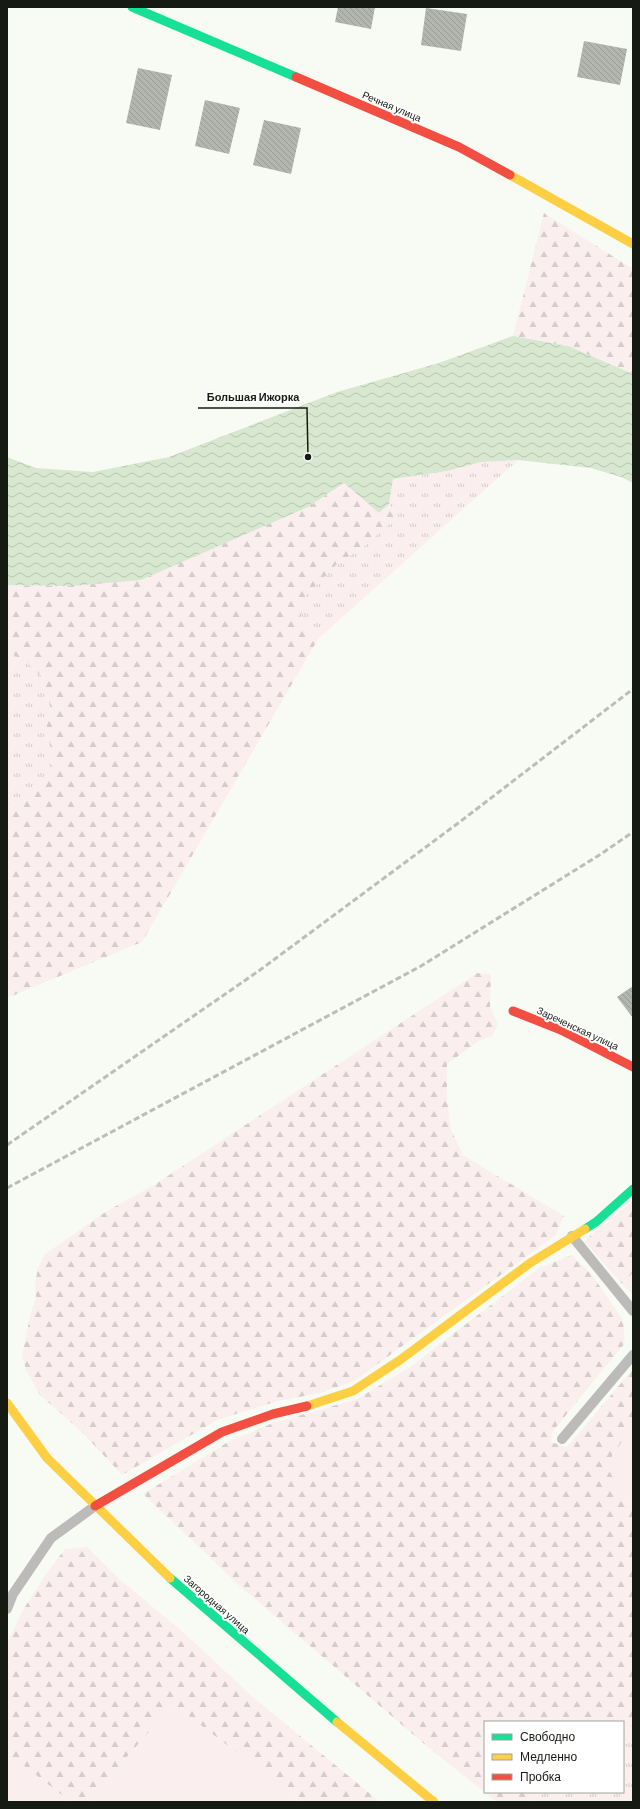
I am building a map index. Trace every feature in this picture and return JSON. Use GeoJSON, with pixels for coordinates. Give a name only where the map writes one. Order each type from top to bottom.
{"type":"FeatureCollection","features":[{"type":"Feature","properties":{"kind":"street","name":"Речная улица"},"geometry":{"type":"LineString","coordinates":[[132,7],[459,147],[580,213],[633,244]]}},
{"type":"Feature","properties":{"kind":"street","name":"Зареченская улица"},"geometry":{"type":"LineString","coordinates":[[513,1010],[561,1030],[633,1066]]}},
{"type":"Feature","properties":{"kind":"street"},"geometry":{"type":"LineString","coordinates":[[95,1506],[222,1432],[273,1414],[317,1404],[353,1391],[400,1360],[530,1263],[596,1222],[633,1189]]}},
{"type":"Feature","properties":{"kind":"street","name":"Загородная улица"},"geometry":{"type":"LineString","coordinates":[[7,1403],[47,1458],[164,1572],[311,1700],[434,1802]]}},
{"type":"Feature","properties":{"kind":"lane"},"geometry":{"type":"LineString","coordinates":[[572,1236],[633,1311]]}},
{"type":"Feature","properties":{"kind":"lane"},"geometry":{"type":"LineString","coordinates":[[562,1439],[633,1355]]}},
{"type":"Feature","properties":{"kind":"lane"},"geometry":{"type":"LineString","coordinates":[[7,1609],[13,1594],[51,1538],[95,1506]]}},
{"type":"Feature","properties":{"kind":"green space"},"geometry":{"type":"Polygon","coordinates":[[[544,213],[633,269],[633,374],[568,346],[513,336],[544,213]]]}},
{"type":"Feature","properties":{"kind":"green space"},"geometry":{"type":"Polygon","coordinates":[[[518,460],[318,639],[300,619],[306,595],[338,563],[363,547],[398,516],[389,504],[393,479],[447,471],[481,462],[518,460]]]}},
{"type":"Feature","properties":{"kind":"green space"},"geometry":{"type":"Polygon","coordinates":[[[344,483],[379,513],[389,504],[398,516],[363,547],[338,563],[306,595],[300,619],[318,639],[142,942],[7,998],[7,808],[26,801],[46,784],[54,758],[46,732],[50,706],[44,679],[26,661],[7,652],[7,585],[71,586],[308,507],[344,483]]]}},
{"type":"Feature","properties":{"kind":"green space"},"geometry":{"type":"Polygon","coordinates":[[[7,652],[26,661],[44,679],[50,706],[46,732],[54,758],[46,784],[26,801],[7,808],[7,652]]]}},
{"type":"Feature","properties":{"kind":"green space"},"geometry":{"type":"Polygon","coordinates":[[[477,973],[491,974],[490,1007],[498,1024],[492,1036],[479,1041],[447,1064],[447,1098],[451,1130],[463,1155],[564,1216],[556,1235],[354,1381],[320,1393],[278,1401],[217,1420],[122,1475],[82,1432],[40,1395],[26,1370],[22,1355],[31,1312],[36,1298],[35,1284],[38,1268],[45,1254],[107,1211],[154,1185],[477,973]]]}},
{"type":"Feature","properties":{"kind":"green space"},"geometry":{"type":"Polygon","coordinates":[[[633,1200],[633,1273],[622,1284],[584,1241],[633,1200]]]}},
{"type":"Feature","properties":{"kind":"green space"},"geometry":{"type":"Polygon","coordinates":[[[572,1255],[592,1275],[623,1320],[625,1343],[552,1432],[551,1442],[567,1447],[633,1369],[633,1426],[606,1465],[633,1512],[633,1726],[624,1728],[624,1721],[484,1721],[484,1792],[429,1748],[241,1587],[143,1494],[228,1442],[273,1423],[357,1399],[409,1368],[539,1268],[572,1255]]]}},
{"type":"Feature","properties":{"kind":"green space"},"geometry":{"type":"Polygon","coordinates":[[[633,1273],[633,1295],[622,1284],[633,1273]]]}},
{"type":"Feature","properties":{"kind":"green space"},"geometry":{"type":"Polygon","coordinates":[[[633,1426],[633,1512],[606,1465],[633,1426]]]}},
{"type":"Feature","properties":{"kind":"green space"},"geometry":{"type":"Polygon","coordinates":[[[87,1547],[118,1578],[183,1632],[254,1698],[380,1802],[301,1802],[173,1704],[88,1802],[71,1802],[7,1753],[7,1643],[23,1610],[44,1577],[65,1549],[87,1547]]]}},
{"type":"Feature","properties":{"kind":"green space"},"geometry":{"type":"Polygon","coordinates":[[[173,1704],[301,1802],[88,1802],[173,1704]]]}},
{"type":"Feature","properties":{"kind":"green space"},"geometry":{"type":"Polygon","coordinates":[[[633,1726],[633,1802],[536,1802],[532,1793],[624,1793],[624,1728],[633,1726]]]}},
{"type":"Feature","properties":{"kind":"green space"},"geometry":{"type":"Polygon","coordinates":[[[7,1753],[71,1802],[7,1802],[7,1753]]]}},
{"type":"Feature","properties":{"kind":"green space"},"geometry":{"type":"Polygon","coordinates":[[[486,1793],[532,1793],[536,1802],[497,1802],[486,1793]]]}},
{"type":"Feature","properties":{"kind":"water"},"geometry":{"type":"Polygon","coordinates":[[[513,336],[568,346],[633,374],[633,483],[621,477],[591,468],[518,460],[481,462],[447,471],[393,479],[389,504],[379,513],[344,483],[308,507],[141,580],[71,586],[7,585],[7,457],[36,468],[93,472],[169,457],[337,392],[439,363],[513,336]]]}},
{"type":"Feature","properties":{"kind":"building"},"geometry":{"type":"Polygon","coordinates":[[[338,7],[375,7],[371,29],[335,22],[338,7]]]}},
{"type":"Feature","properties":{"kind":"building"},"geometry":{"type":"Polygon","coordinates":[[[426,8],[467,14],[461,51],[421,45],[426,8]]]}},
{"type":"Feature","properties":{"kind":"building"},"geometry":{"type":"Polygon","coordinates":[[[584,41],[627,49],[620,85],[577,77],[584,41]]]}},
{"type":"Feature","properties":{"kind":"building"},"geometry":{"type":"Polygon","coordinates":[[[138,68],[172,75],[160,130],[126,123],[138,68]]]}},
{"type":"Feature","properties":{"kind":"building"},"geometry":{"type":"Polygon","coordinates":[[[205,100],[240,108],[229,154],[195,146],[205,100]]]}},
{"type":"Feature","properties":{"kind":"building"},"geometry":{"type":"Polygon","coordinates":[[[264,120],[301,128],[291,174],[253,165],[264,120]]]}},
{"type":"Feature","properties":{"kind":"building"},"geometry":{"type":"Polygon","coordinates":[[[633,986],[633,1018],[617,997],[633,986]]]}},
{"type":"Feature","properties":{"kind":"railway"},"geometry":{"type":"LineString","coordinates":[[7,1145],[260,970],[461,821],[633,689]]}},
{"type":"Feature","properties":{"kind":"railway"},"geometry":{"type":"LineString","coordinates":[[7,1188],[421,966],[601,854],[633,832]]}},
{"type":"Feature","properties":{"kind":"traffic: fast"},"geometry":{"type":"LineString","coordinates":[[132,7],[296,77]]}},
{"type":"Feature","properties":{"kind":"traffic: fast"},"geometry":{"type":"LineString","coordinates":[[585,1229],[596,1222],[633,1189]]}},
{"type":"Feature","properties":{"kind":"traffic: fast"},"geometry":{"type":"LineString","coordinates":[[170,1578],[337,1722]]}},
{"type":"Feature","properties":{"kind":"traffic: slow"},"geometry":{"type":"LineString","coordinates":[[510,175],[633,244]]}},
{"type":"Feature","properties":{"kind":"traffic: slow"},"geometry":{"type":"LineString","coordinates":[[307,1406],[353,1391],[400,1360],[530,1263],[585,1229]]}},
{"type":"Feature","properties":{"kind":"traffic: slow"},"geometry":{"type":"LineString","coordinates":[[7,1403],[47,1458],[170,1578]]}},
{"type":"Feature","properties":{"kind":"traffic: slow"},"geometry":{"type":"LineString","coordinates":[[337,1722],[434,1802]]}},
{"type":"Feature","properties":{"kind":"traffic: jam"},"geometry":{"type":"LineString","coordinates":[[296,77],[459,147],[510,175]]}},
{"type":"Feature","properties":{"kind":"traffic: jam"},"geometry":{"type":"LineString","coordinates":[[513,1011],[561,1030],[633,1067]]}},
{"type":"Feature","properties":{"kind":"traffic: jam"},"geometry":{"type":"LineString","coordinates":[[95,1506],[222,1432],[273,1414],[307,1406]]}},
{"type":"Feature","properties":{"kind":"place","name":"Большая Ижорка"},"geometry":{"type":"Point","coordinates":[308,457]}}]}
